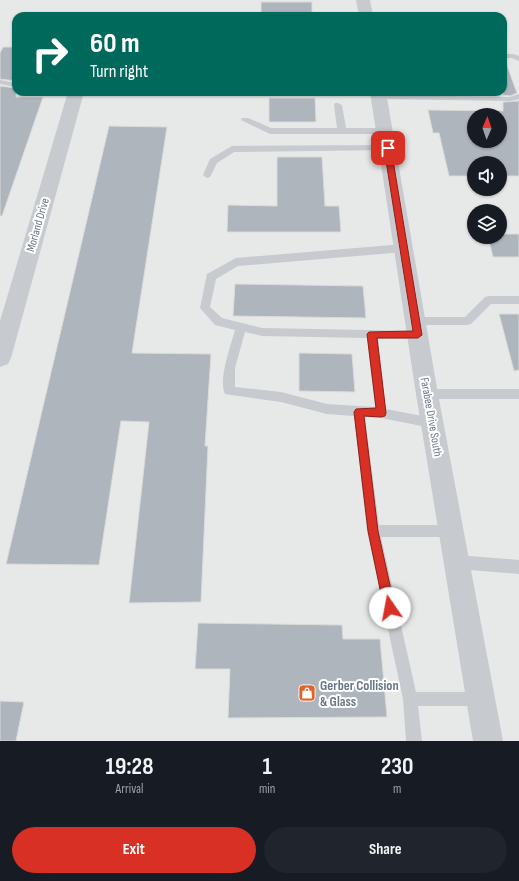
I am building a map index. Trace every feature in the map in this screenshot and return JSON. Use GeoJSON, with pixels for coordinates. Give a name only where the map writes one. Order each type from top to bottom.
{"type":"FeatureCollection","features":[{"type":"Feature","properties":{"kind":"street"},"geometry":{"type":"LineString","coordinates":[[364,0],[366,12]]}},
{"type":"Feature","properties":{"kind":"street","name":"Morland Drive"},"geometry":{"type":"LineString","coordinates":[[0,358],[75,96]]}},
{"type":"Feature","properties":{"kind":"street","name":"Farabee Drive South"},"geometry":{"type":"LineString","coordinates":[[379,96],[427,394],[488,741]]}},
{"type":"Feature","properties":{"kind":"lane"},"geometry":{"type":"LineString","coordinates":[[507,56],[513,56],[519,59]]}},
{"type":"Feature","properties":{"kind":"lane"},"geometry":{"type":"LineString","coordinates":[[0,82],[12,84]]}},
{"type":"Feature","properties":{"kind":"lane"},"geometry":{"type":"LineString","coordinates":[[412,96],[511,99],[519,96]]}},
{"type":"Feature","properties":{"kind":"lane"},"geometry":{"type":"LineString","coordinates":[[338,106],[342,131]]}},
{"type":"Feature","properties":{"kind":"lane"},"geometry":{"type":"LineString","coordinates":[[245,120],[270,131],[342,131],[386,139]]}},
{"type":"Feature","properties":{"kind":"lane"},"geometry":{"type":"LineString","coordinates":[[207,174],[213,161],[232,150],[386,139]]}},
{"type":"Feature","properties":{"kind":"lane"},"geometry":{"type":"LineString","coordinates":[[404,248],[236,262],[211,277],[205,308],[219,322],[262,332],[372,334],[467,321],[489,300],[519,300]]}},
{"type":"Feature","properties":{"kind":"lane"},"geometry":{"type":"LineString","coordinates":[[241,327],[230,368],[229,391],[281,397],[327,409],[381,413],[432,423]]}},
{"type":"Feature","properties":{"kind":"lane"},"geometry":{"type":"LineString","coordinates":[[372,334],[381,413]]}},
{"type":"Feature","properties":{"kind":"lane"},"geometry":{"type":"LineString","coordinates":[[427,394],[519,394]]}},
{"type":"Feature","properties":{"kind":"lane"},"geometry":{"type":"LineString","coordinates":[[359,412],[373,531],[410,700],[414,741]]}},
{"type":"Feature","properties":{"kind":"lane"},"geometry":{"type":"LineString","coordinates":[[373,531],[451,531]]}},
{"type":"Feature","properties":{"kind":"lane"},"geometry":{"type":"LineString","coordinates":[[457,562],[519,568]]}},
{"type":"Feature","properties":{"kind":"lane"},"geometry":{"type":"LineString","coordinates":[[410,700],[480,698]]}},
{"type":"Feature","properties":{"kind":"shaded area"},"geometry":{"type":"Polygon","coordinates":[[[0,0],[519,0],[519,741],[0,741],[0,0]]]}},
{"type":"Feature","properties":{"kind":"building"},"geometry":{"type":"Polygon","coordinates":[[[261,2],[312,2],[312,12],[261,12],[261,2]]]}},
{"type":"Feature","properties":{"kind":"building"},"geometry":{"type":"Polygon","coordinates":[[[3,47],[12,47],[12,80],[0,79],[0,53],[3,47]]]}},
{"type":"Feature","properties":{"kind":"building"},"geometry":{"type":"Polygon","coordinates":[[[507,66],[517,93],[507,96],[507,66]]]}},
{"type":"Feature","properties":{"kind":"building"},"geometry":{"type":"Polygon","coordinates":[[[0,86],[12,88],[12,96],[43,97],[2,216],[0,216],[0,86]]]}},
{"type":"Feature","properties":{"kind":"building"},"geometry":{"type":"Polygon","coordinates":[[[269,98],[315,98],[316,122],[269,122],[269,98]]]}},
{"type":"Feature","properties":{"kind":"building"},"geometry":{"type":"Polygon","coordinates":[[[519,101],[519,176],[507,176],[507,156],[467,156],[467,176],[449,176],[439,133],[433,133],[428,110],[467,111],[467,148],[507,148],[507,108],[503,108],[503,102],[519,101]]]}},
{"type":"Feature","properties":{"kind":"building"},"geometry":{"type":"Polygon","coordinates":[[[109,126],[167,127],[132,353],[211,354],[205,446],[208,446],[201,602],[129,603],[149,422],[121,421],[99,565],[6,564],[109,126]]]}},
{"type":"Feature","properties":{"kind":"building"},"geometry":{"type":"Polygon","coordinates":[[[277,157],[322,157],[325,206],[339,206],[341,232],[227,232],[228,205],[277,206],[277,157]]]}},
{"type":"Feature","properties":{"kind":"building"},"geometry":{"type":"Polygon","coordinates":[[[507,234],[519,234],[519,257],[493,257],[490,244],[507,244],[507,234]]]}},
{"type":"Feature","properties":{"kind":"building"},"geometry":{"type":"Polygon","coordinates":[[[235,284],[363,286],[366,318],[233,316],[235,284]]]}},
{"type":"Feature","properties":{"kind":"building"},"geometry":{"type":"Polygon","coordinates":[[[499,314],[519,314],[519,370],[514,371],[499,314]]]}},
{"type":"Feature","properties":{"kind":"building"},"geometry":{"type":"Polygon","coordinates":[[[299,353],[352,354],[355,392],[299,391],[299,353]]]}},
{"type":"Feature","properties":{"kind":"building","name":"Gerber Collision & Glass"},"geometry":{"type":"Polygon","coordinates":[[[198,623],[342,625],[343,639],[380,639],[387,717],[228,718],[230,669],[195,669],[198,623]]]}},
{"type":"Feature","properties":{"kind":"building"},"geometry":{"type":"Polygon","coordinates":[[[0,701],[24,702],[16,741],[0,741],[0,701]]]}},
{"type":"Feature","properties":{"kind":"place","name":"Gerber Collision & Glass"},"geometry":{"type":"Point","coordinates":[307,693]}},
{"type":"Feature","properties":{"kind":"route"},"geometry":{"type":"LineString","coordinates":[[388,148],[418,335],[372,334],[381,413],[359,412],[373,531],[390,608]]}}]}
